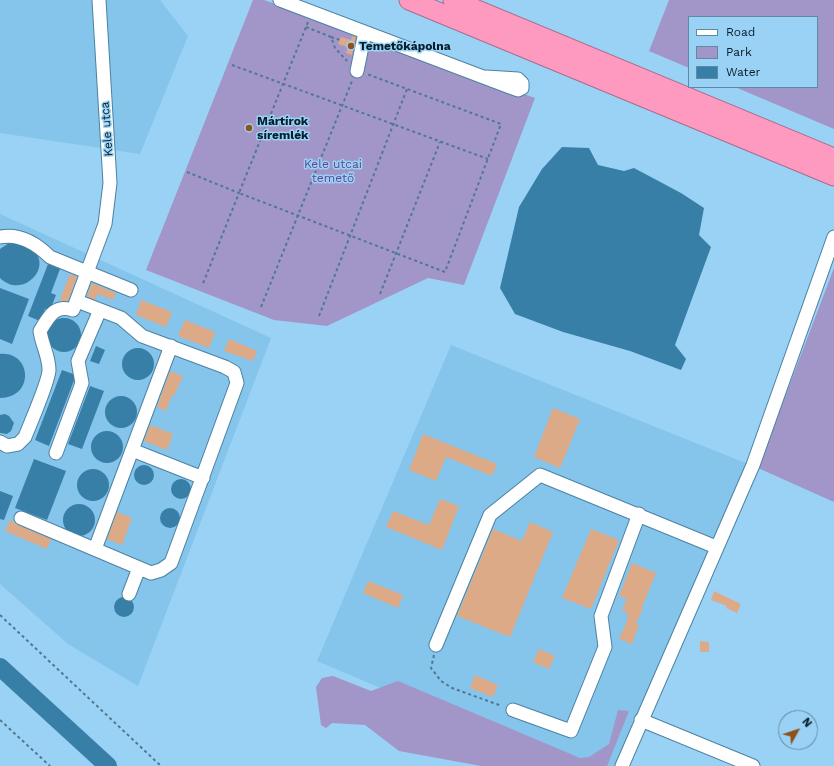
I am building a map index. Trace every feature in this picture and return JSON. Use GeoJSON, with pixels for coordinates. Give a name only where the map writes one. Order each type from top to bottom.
{"type":"FeatureCollection","features":[{"type":"Feature","properties":{"kind":"highway"},"geometry":{"type":"LineString","coordinates":[[409,0],[832,169]]}},
{"type":"Feature","properties":{"kind":"highway"},"geometry":{"type":"LineString","coordinates":[[454,0],[832,169]]}},
{"type":"Feature","properties":{"kind":"street","name":"Kele utca"},"geometry":{"type":"LineString","coordinates":[[77,301],[104,224],[110,183],[99,0]]}},
{"type":"Feature","properties":{"kind":"street"},"geometry":{"type":"LineString","coordinates":[[280,0],[486,77]]}},
{"type":"Feature","properties":{"kind":"street"},"geometry":{"type":"LineString","coordinates":[[357,70],[365,32]]}},
{"type":"Feature","properties":{"kind":"street"},"geometry":{"type":"LineString","coordinates":[[0,237],[11,235],[24,238],[41,248],[50,257],[131,290]]}},
{"type":"Feature","properties":{"kind":"street"},"geometry":{"type":"LineString","coordinates":[[622,766],[716,547],[754,465],[834,237]]}},
{"type":"Feature","properties":{"kind":"street"},"geometry":{"type":"LineString","coordinates":[[0,442],[7,446],[18,444],[25,438],[49,372],[48,355],[43,344],[40,331],[55,311],[64,308],[73,310],[77,301],[121,318],[142,336],[225,366],[234,372],[237,383],[171,563],[161,570],[151,573],[21,518]]}},
{"type":"Feature","properties":{"kind":"street"},"geometry":{"type":"LineString","coordinates":[[56,453],[82,383],[78,361],[100,310]]}},
{"type":"Feature","properties":{"kind":"street"},"geometry":{"type":"LineString","coordinates":[[95,549],[172,346]]}},
{"type":"Feature","properties":{"kind":"street"},"geometry":{"type":"LineString","coordinates":[[132,450],[202,478]]}},
{"type":"Feature","properties":{"kind":"street"},"geometry":{"type":"LineString","coordinates":[[436,645],[490,514],[540,475],[639,514],[716,547]]}},
{"type":"Feature","properties":{"kind":"street"},"geometry":{"type":"LineString","coordinates":[[513,710],[571,731],[604,647],[601,616],[639,514]]}},
{"type":"Feature","properties":{"kind":"street"},"geometry":{"type":"LineString","coordinates":[[129,594],[140,568]]}},
{"type":"Feature","properties":{"kind":"street"},"geometry":{"type":"LineString","coordinates":[[641,720],[753,766]]}},
{"type":"Feature","properties":{"kind":"path"},"geometry":{"type":"LineString","coordinates":[[202,286],[312,12]]}},
{"type":"Feature","properties":{"kind":"path"},"geometry":{"type":"LineString","coordinates":[[306,27],[340,40]]}},
{"type":"Feature","properties":{"kind":"path"},"geometry":{"type":"LineString","coordinates":[[187,172],[445,272],[501,124],[357,70],[335,48],[332,37]]}},
{"type":"Feature","properties":{"kind":"path"},"geometry":{"type":"LineString","coordinates":[[232,65],[488,159]]}},
{"type":"Feature","properties":{"kind":"path"},"geometry":{"type":"LineString","coordinates":[[261,307],[357,70]]}},
{"type":"Feature","properties":{"kind":"path"},"geometry":{"type":"LineString","coordinates":[[319,316],[407,89]]}},
{"type":"Feature","properties":{"kind":"path"},"geometry":{"type":"LineString","coordinates":[[380,294],[440,142]]}},
{"type":"Feature","properties":{"kind":"path"},"geometry":{"type":"LineString","coordinates":[[0,615],[161,766]]}},
{"type":"Feature","properties":{"kind":"path"},"geometry":{"type":"LineString","coordinates":[[436,645],[432,668],[441,681],[452,688],[513,710]]}},
{"type":"Feature","properties":{"kind":"path"},"geometry":{"type":"LineString","coordinates":[[0,720],[50,766]]}},
{"type":"Feature","properties":{"kind":"shaded area"},"geometry":{"type":"Polygon","coordinates":[[[0,0],[160,0],[188,36],[140,154],[0,133],[0,0]]]}},
{"type":"Feature","properties":{"kind":"shaded area"},"geometry":{"type":"Polygon","coordinates":[[[0,214],[271,338],[138,686],[68,644],[0,584],[0,214]]]}},
{"type":"Feature","properties":{"kind":"shaded area"},"geometry":{"type":"Polygon","coordinates":[[[451,345],[758,468],[625,766],[564,766],[317,661],[451,345]]]}},
{"type":"Feature","properties":{"kind":"green space","name":"Kele utcai temető"},"geometry":{"type":"Polygon","coordinates":[[[253,0],[264,0],[535,98],[464,285],[428,278],[327,326],[274,320],[146,270],[253,0]]]}},
{"type":"Feature","properties":{"kind":"green space"},"geometry":{"type":"Polygon","coordinates":[[[669,0],[834,0],[834,129],[737,88],[818,88],[818,16],[688,16],[688,68],[649,51],[669,0]]]}},
{"type":"Feature","properties":{"kind":"green space"},"geometry":{"type":"Polygon","coordinates":[[[834,268],[834,502],[758,468],[834,268]]]}},
{"type":"Feature","properties":{"kind":"green space"},"geometry":{"type":"Polygon","coordinates":[[[333,676],[371,691],[398,681],[580,758],[589,757],[609,744],[618,710],[629,711],[607,766],[481,766],[399,751],[365,725],[332,723],[326,728],[321,725],[316,687],[322,678],[333,676]]]}},
{"type":"Feature","properties":{"kind":"water"},"geometry":{"type":"Polygon","coordinates":[[[562,147],[589,148],[598,165],[624,171],[634,168],[681,193],[704,208],[699,235],[711,247],[675,345],[686,359],[681,370],[630,351],[563,332],[515,314],[500,288],[519,207],[542,169],[562,147]]]}},
{"type":"Feature","properties":{"kind":"water"},"geometry":{"type":"Polygon","coordinates":[[[19,242],[35,252],[39,259],[39,267],[36,274],[25,284],[8,284],[0,278],[0,249],[9,243],[19,242]]]}},
{"type":"Feature","properties":{"kind":"water"},"geometry":{"type":"Polygon","coordinates":[[[48,264],[60,269],[51,293],[56,295],[50,310],[45,309],[40,321],[28,316],[48,264]]]}},
{"type":"Feature","properties":{"kind":"water"},"geometry":{"type":"Polygon","coordinates":[[[0,288],[29,299],[12,344],[0,339],[0,288]]]}},
{"type":"Feature","properties":{"kind":"water"},"geometry":{"type":"Polygon","coordinates":[[[61,318],[67,318],[76,323],[80,329],[80,341],[76,347],[67,352],[61,352],[52,347],[47,338],[47,332],[52,323],[61,318]]]}},
{"type":"Feature","properties":{"kind":"water"},"geometry":{"type":"Polygon","coordinates":[[[96,346],[105,350],[99,364],[90,361],[96,346]]]}},
{"type":"Feature","properties":{"kind":"water"},"geometry":{"type":"Polygon","coordinates":[[[135,348],[141,348],[151,355],[154,364],[153,370],[147,377],[141,380],[135,380],[125,373],[122,367],[122,361],[129,351],[135,348]]]}},
{"type":"Feature","properties":{"kind":"water"},"geometry":{"type":"Polygon","coordinates":[[[0,354],[11,355],[18,360],[23,367],[25,375],[24,383],[19,391],[11,396],[0,398],[0,354]]]}},
{"type":"Feature","properties":{"kind":"water"},"geometry":{"type":"Polygon","coordinates":[[[62,370],[76,375],[49,446],[35,440],[62,370]]]}},
{"type":"Feature","properties":{"kind":"water"},"geometry":{"type":"Polygon","coordinates":[[[90,386],[104,391],[82,449],[68,444],[90,386]]]}},
{"type":"Feature","properties":{"kind":"water"},"geometry":{"type":"Polygon","coordinates":[[[118,396],[124,396],[134,403],[137,412],[136,418],[130,425],[124,428],[118,428],[108,421],[105,415],[105,409],[112,399],[118,396]]]}},
{"type":"Feature","properties":{"kind":"water"},"geometry":{"type":"Polygon","coordinates":[[[5,414],[9,416],[14,423],[11,431],[7,434],[0,433],[0,415],[5,414]]]}},
{"type":"Feature","properties":{"kind":"water"},"geometry":{"type":"Polygon","coordinates":[[[104,431],[110,431],[120,438],[123,447],[122,453],[116,460],[110,463],[104,463],[94,456],[91,450],[91,444],[98,434],[104,431]]]}},
{"type":"Feature","properties":{"kind":"water"},"geometry":{"type":"Polygon","coordinates":[[[34,459],[66,471],[47,520],[15,508],[34,459]]]}},
{"type":"Feature","properties":{"kind":"water"},"geometry":{"type":"Polygon","coordinates":[[[144,465],[151,468],[154,475],[151,482],[144,485],[137,482],[134,475],[137,468],[144,465]]]}},
{"type":"Feature","properties":{"kind":"water"},"geometry":{"type":"Polygon","coordinates":[[[90,469],[96,469],[106,476],[109,485],[108,491],[102,498],[96,501],[90,501],[80,494],[77,488],[77,482],[84,472],[90,469]]]}},
{"type":"Feature","properties":{"kind":"water"},"geometry":{"type":"Polygon","coordinates":[[[181,479],[188,482],[191,489],[188,496],[181,499],[174,496],[171,489],[174,482],[181,479]]]}},
{"type":"Feature","properties":{"kind":"water"},"geometry":{"type":"Polygon","coordinates":[[[0,491],[13,496],[4,520],[0,519],[0,491]]]}},
{"type":"Feature","properties":{"kind":"water"},"geometry":{"type":"Polygon","coordinates":[[[76,504],[82,504],[92,511],[95,520],[94,526],[88,533],[82,536],[76,536],[66,529],[63,523],[63,517],[70,507],[76,504]]]}},
{"type":"Feature","properties":{"kind":"water"},"geometry":{"type":"Polygon","coordinates":[[[170,508],[177,511],[180,518],[177,525],[170,528],[163,525],[160,518],[163,511],[170,508]]]}},
{"type":"Feature","properties":{"kind":"water"},"geometry":{"type":"Polygon","coordinates":[[[124,597],[131,600],[134,607],[131,614],[124,617],[117,614],[114,607],[117,600],[124,597]]]}},
{"type":"Feature","properties":{"kind":"building","name":"Temetőkápolna"},"geometry":{"type":"Polygon","coordinates":[[[352,36],[356,37],[352,55],[346,53],[348,47],[338,44],[341,37],[351,40],[352,36]]]}},
{"type":"Feature","properties":{"kind":"building"},"geometry":{"type":"Polygon","coordinates":[[[70,274],[77,277],[68,301],[63,301],[60,299],[70,274]]]}},
{"type":"Feature","properties":{"kind":"building"},"geometry":{"type":"Polygon","coordinates":[[[92,283],[116,293],[113,300],[98,294],[95,300],[87,296],[92,283]]]}},
{"type":"Feature","properties":{"kind":"building"},"geometry":{"type":"Polygon","coordinates":[[[141,300],[172,312],[166,327],[136,315],[141,300]]]}},
{"type":"Feature","properties":{"kind":"building"},"geometry":{"type":"Polygon","coordinates":[[[185,320],[215,332],[209,348],[178,336],[185,320]]]}},
{"type":"Feature","properties":{"kind":"building"},"geometry":{"type":"Polygon","coordinates":[[[229,339],[257,351],[253,361],[224,351],[229,339]]]}},
{"type":"Feature","properties":{"kind":"building"},"geometry":{"type":"Polygon","coordinates":[[[170,371],[183,376],[174,396],[172,395],[166,411],[157,407],[170,371]]]}},
{"type":"Feature","properties":{"kind":"building"},"geometry":{"type":"Polygon","coordinates":[[[553,408],[580,419],[560,468],[534,457],[553,408]]]}},
{"type":"Feature","properties":{"kind":"building"},"geometry":{"type":"Polygon","coordinates":[[[150,425],[173,434],[167,450],[144,441],[150,425]]]}},
{"type":"Feature","properties":{"kind":"building"},"geometry":{"type":"Polygon","coordinates":[[[423,434],[497,464],[492,476],[446,457],[436,481],[409,470],[423,434]]]}},
{"type":"Feature","properties":{"kind":"building"},"geometry":{"type":"Polygon","coordinates":[[[440,499],[459,506],[442,550],[386,527],[393,511],[429,525],[440,499]]]}},
{"type":"Feature","properties":{"kind":"building"},"geometry":{"type":"Polygon","coordinates":[[[117,512],[132,518],[122,545],[107,539],[117,512]]]}},
{"type":"Feature","properties":{"kind":"building"},"geometry":{"type":"Polygon","coordinates":[[[10,520],[51,539],[47,549],[5,531],[10,520]]]}},
{"type":"Feature","properties":{"kind":"building"},"geometry":{"type":"Polygon","coordinates":[[[530,522],[553,532],[510,637],[457,616],[493,529],[522,541],[530,522]]]}},
{"type":"Feature","properties":{"kind":"building"},"geometry":{"type":"Polygon","coordinates":[[[591,529],[619,540],[591,609],[562,598],[591,529]]]}},
{"type":"Feature","properties":{"kind":"building"},"geometry":{"type":"Polygon","coordinates":[[[632,563],[656,573],[636,624],[639,625],[632,644],[619,639],[628,619],[626,618],[628,613],[622,610],[627,599],[619,596],[632,563]]]}},
{"type":"Feature","properties":{"kind":"building"},"geometry":{"type":"Polygon","coordinates":[[[368,581],[403,595],[398,608],[363,593],[368,581]]]}},
{"type":"Feature","properties":{"kind":"building"},"geometry":{"type":"Polygon","coordinates":[[[714,591],[741,604],[737,613],[726,608],[727,606],[711,600],[714,591]]]}},
{"type":"Feature","properties":{"kind":"building"},"geometry":{"type":"Polygon","coordinates":[[[700,641],[709,642],[709,652],[700,652],[700,641]]]}},
{"type":"Feature","properties":{"kind":"building"},"geometry":{"type":"Polygon","coordinates":[[[539,649],[555,656],[549,669],[533,662],[539,649]]]}},
{"type":"Feature","properties":{"kind":"building"},"geometry":{"type":"Polygon","coordinates":[[[475,675],[498,685],[493,697],[470,688],[475,675]]]}},
{"type":"Feature","properties":{"kind":"waterway"},"geometry":{"type":"LineString","coordinates":[[0,667],[108,766]]}},
{"type":"Feature","properties":{"kind":"place","name":"Temetőkápolna"},"geometry":{"type":"Point","coordinates":[351,46]}},
{"type":"Feature","properties":{"kind":"place","name":"Mártírok síremlék"},"geometry":{"type":"Point","coordinates":[249,128]}}]}
